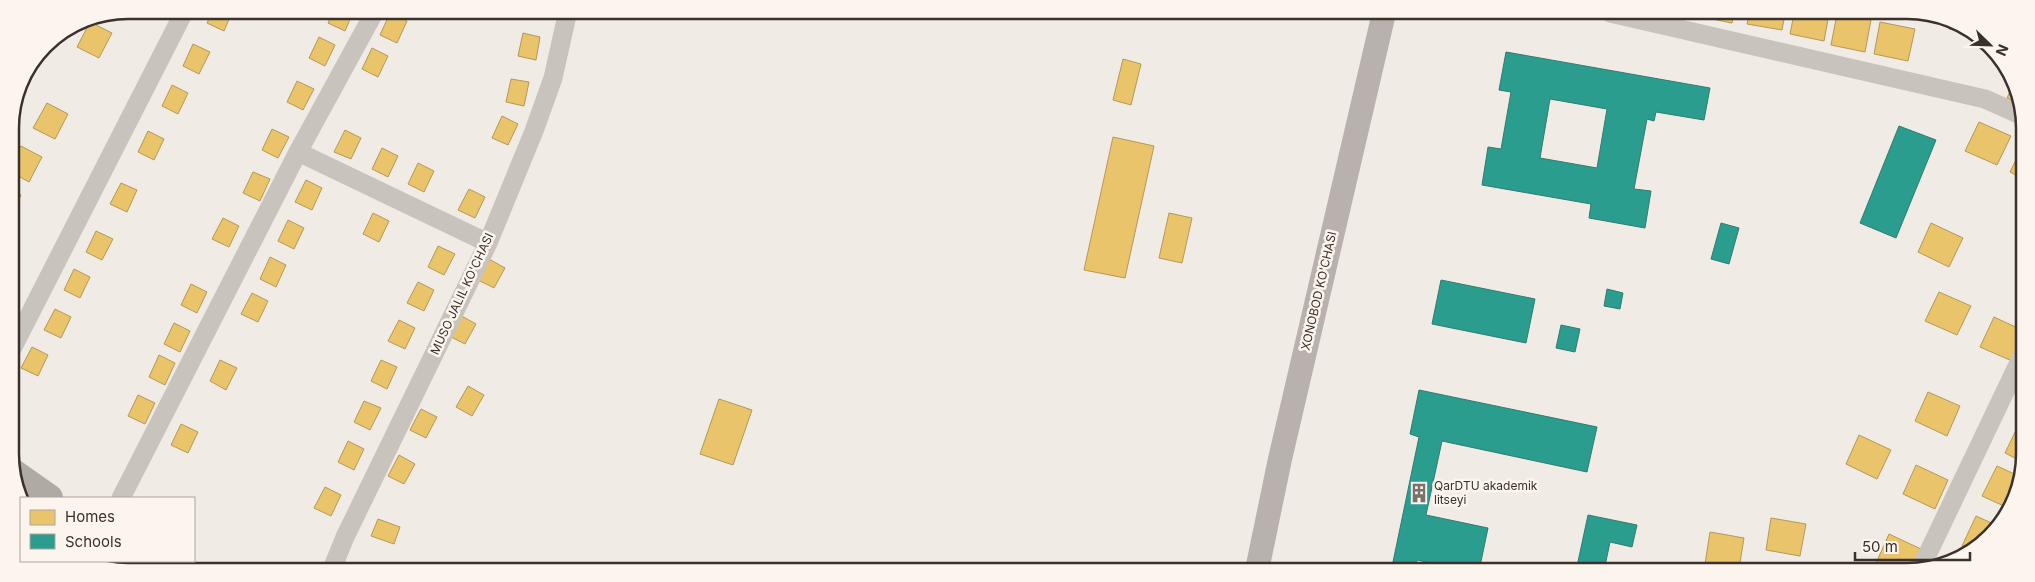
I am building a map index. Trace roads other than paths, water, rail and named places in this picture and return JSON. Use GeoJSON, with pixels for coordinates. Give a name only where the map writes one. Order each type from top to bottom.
{"type":"FeatureCollection","features":[{"type":"Feature","properties":{"kind":"highway"},"geometry":{"type":"LineString","coordinates":[[21,479],[48,497]]}},
{"type":"Feature","properties":{"kind":"main road","name":"XONOBOD KO'CHASI"},"geometry":{"type":"LineString","coordinates":[[1258,563],[1280,458],[1383,19]]}},
{"type":"Feature","properties":{"kind":"street"},"geometry":{"type":"LineString","coordinates":[[19,336],[180,19]]}},
{"type":"Feature","properties":{"kind":"street"},"geometry":{"type":"LineString","coordinates":[[121,497],[298,152],[370,19]]}},
{"type":"Feature","properties":{"kind":"street","name":"MUSO JALIL KO'CHASI"},"geometry":{"type":"LineString","coordinates":[[334,563],[488,243],[550,87],[566,19]]}},
{"type":"Feature","properties":{"kind":"street"},"geometry":{"type":"LineString","coordinates":[[1646,19],[1985,100],[2015,113]]}},
{"type":"Feature","properties":{"kind":"street"},"geometry":{"type":"LineString","coordinates":[[298,152],[488,243]]}},
{"type":"Feature","properties":{"kind":"street"},"geometry":{"type":"LineString","coordinates":[[1924,562],[2016,369]]}},
{"type":"Feature","properties":{"kind":"place","name":"QarDTU akademik litseyi"},"geometry":{"type":"Point","coordinates":[1419,493]}}]}
